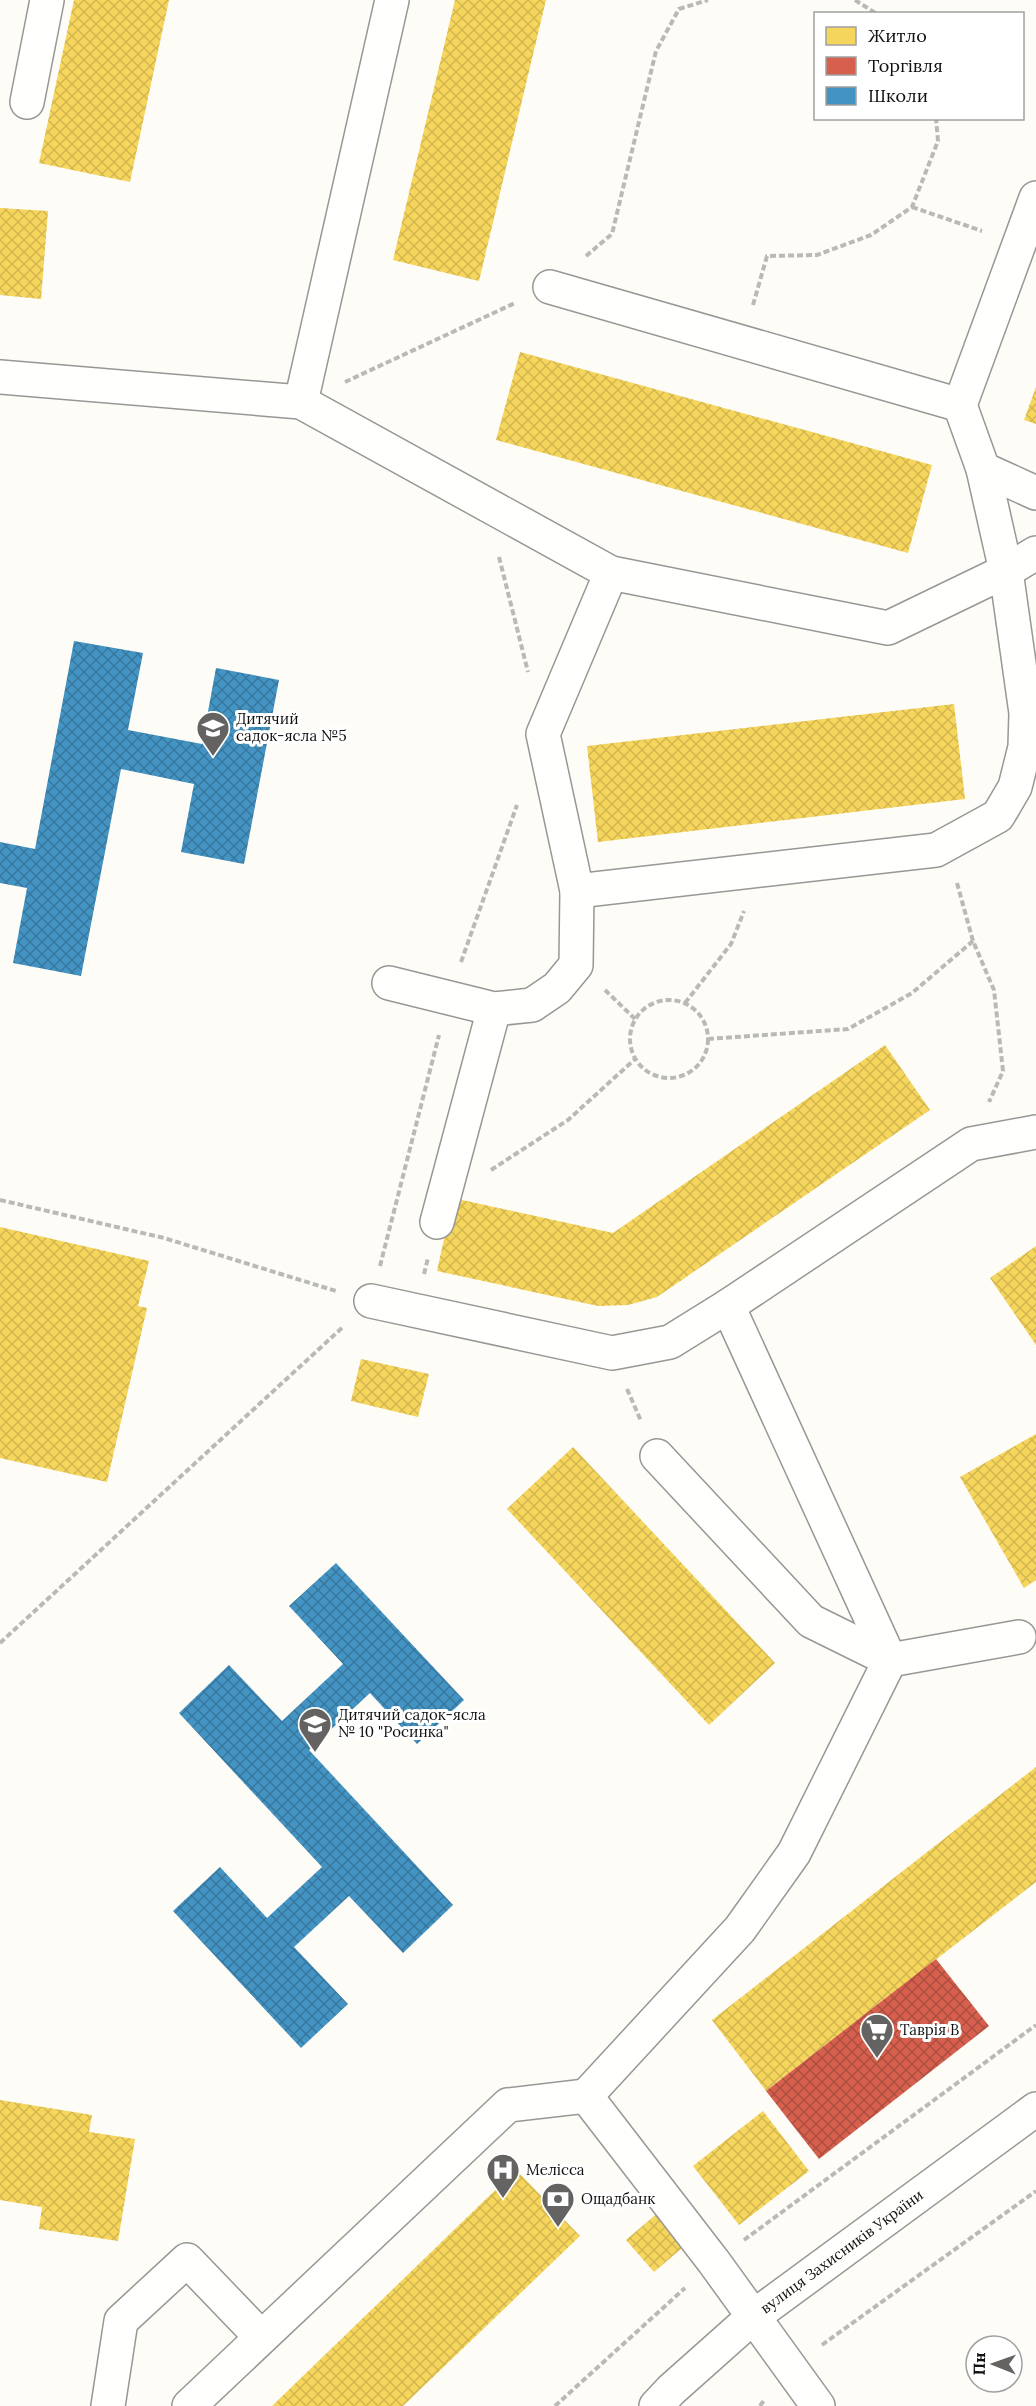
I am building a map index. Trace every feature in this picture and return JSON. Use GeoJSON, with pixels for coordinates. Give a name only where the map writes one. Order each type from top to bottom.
{"type":"FeatureCollection","features":[{"type":"Feature","properties":{"kind":"street"},"geometry":{"type":"LineString","coordinates":[[27,102],[47,0]]}},
{"type":"Feature","properties":{"kind":"street"},"geometry":{"type":"LineString","coordinates":[[300,402],[392,0]]}},
{"type":"Feature","properties":{"kind":"street"},"geometry":{"type":"LineString","coordinates":[[577,891],[936,850],[998,816],[1015,787],[1025,747],[1026,713],[1006,571],[983,469],[960,405],[1036,198]]}},
{"type":"Feature","properties":{"kind":"street"},"geometry":{"type":"LineString","coordinates":[[550,287],[960,405]]}},
{"type":"Feature","properties":{"kind":"street"},"geometry":{"type":"LineString","coordinates":[[0,377],[300,402],[611,573],[888,628],[1006,571],[1036,553]]}},
{"type":"Feature","properties":{"kind":"street"},"geometry":{"type":"LineString","coordinates":[[983,469],[1036,493]]}},
{"type":"Feature","properties":{"kind":"street"},"geometry":{"type":"LineString","coordinates":[[389,983],[494,1009],[532,1005],[557,988],[576,965],[577,891],[543,734],[611,573]]}},
{"type":"Feature","properties":{"kind":"street"},"geometry":{"type":"LineString","coordinates":[[441,1209],[494,1009]]}},
{"type":"Feature","properties":{"kind":"street"},"geometry":{"type":"LineString","coordinates":[[371,1301],[612,1353],[670,1342],[971,1144],[1036,1132]]}},
{"type":"Feature","properties":{"kind":"street"},"geometry":{"type":"LineString","coordinates":[[728,1306],[890,1660]]}},
{"type":"Feature","properties":{"kind":"street"},"geometry":{"type":"LineString","coordinates":[[657,1456],[812,1621],[890,1660],[1019,1637]]}},
{"type":"Feature","properties":{"kind":"street"},"geometry":{"type":"LineString","coordinates":[[189,2406],[508,2104],[586,2096],[740,1929],[787,1863],[890,1660]]}},
{"type":"Feature","properties":{"kind":"street"},"geometry":{"type":"LineString","coordinates":[[586,2096],[714,2262],[818,2406]]}},
{"type":"Feature","properties":{"kind":"street","name":"вулиця Захисників України"},"geometry":{"type":"LineString","coordinates":[[656,2406],[753,2317],[1036,2109]]}},
{"type":"Feature","properties":{"kind":"street"},"geometry":{"type":"LineString","coordinates":[[108,2406],[120,2320],[187,2260],[261,2337]]}},
{"type":"Feature","properties":{"kind":"path"},"geometry":{"type":"LineString","coordinates":[[300,402],[550,287],[612,234],[656,51],[679,9],[708,0]]}},
{"type":"Feature","properties":{"kind":"path"},"geometry":{"type":"LineString","coordinates":[[855,0],[874,12]]}},
{"type":"Feature","properties":{"kind":"path"},"geometry":{"type":"LineString","coordinates":[[742,342],[767,256],[817,255],[871,235],[912,207],[938,141],[936,120]]}},
{"type":"Feature","properties":{"kind":"path"},"geometry":{"type":"LineString","coordinates":[[912,207],[1019,243]]}},
{"type":"Feature","properties":{"kind":"path"},"geometry":{"type":"LineString","coordinates":[[487,505],[529,676]]}},
{"type":"Feature","properties":{"kind":"path"},"geometry":{"type":"LineString","coordinates":[[0,1643],[371,1301],[448,998],[519,800]]}},
{"type":"Feature","properties":{"kind":"path"},"geometry":{"type":"LineString","coordinates":[[685,1004],[731,944],[752,894],[754,871]]}},
{"type":"Feature","properties":{"kind":"path"},"geometry":{"type":"LineString","coordinates":[[964,876],[956,884],[973,941],[994,990],[1003,1071],[971,1144]]}},
{"type":"Feature","properties":{"kind":"path"},"geometry":{"type":"LineString","coordinates":[[708,1039],[848,1029],[912,993],[973,941]]}},
{"type":"Feature","properties":{"kind":"path"},"geometry":{"type":"LineString","coordinates":[[667,1000],[685,1004],[702,1018],[708,1039],[703,1059],[688,1073],[669,1079],[650,1074],[635,1059],[629,1039],[635,1019],[648,1006],[667,1000]]}},
{"type":"Feature","properties":{"kind":"path"},"geometry":{"type":"LineString","coordinates":[[415,1311],[441,1209],[481,1177],[568,1120],[635,1059]]}},
{"type":"Feature","properties":{"kind":"path"},"geometry":{"type":"LineString","coordinates":[[0,1200],[164,1238],[371,1301]]}},
{"type":"Feature","properties":{"kind":"path"},"geometry":{"type":"LineString","coordinates":[[612,1353],[657,1456]]}},
{"type":"Feature","properties":{"kind":"path"},"geometry":{"type":"LineString","coordinates":[[555,2406],[714,2262],[1036,2025]]}},
{"type":"Feature","properties":{"kind":"path"},"geometry":{"type":"LineString","coordinates":[[760,2406],[790,2368],[1036,2192]]}},
{"type":"Feature","properties":{"kind":"building: Житло"},"geometry":{"type":"Polygon","coordinates":[[[74,0],[169,0],[130,182],[39,163],[74,0]]]}},
{"type":"Feature","properties":{"kind":"building: Житло"},"geometry":{"type":"Polygon","coordinates":[[[455,0],[546,0],[479,281],[393,260],[455,0]]]}},
{"type":"Feature","properties":{"kind":"building: Житло"},"geometry":{"type":"Polygon","coordinates":[[[0,208],[48,211],[41,299],[0,295],[0,208]]]}},
{"type":"Feature","properties":{"kind":"building: Житло"},"geometry":{"type":"Polygon","coordinates":[[[520,352],[932,465],[908,553],[496,440],[520,352]]]}},
{"type":"Feature","properties":{"kind":"building: Житло"},"geometry":{"type":"Polygon","coordinates":[[[1036,387],[1036,424],[1024,420],[1036,387]]]}},
{"type":"Feature","properties":{"kind":"building: Житло"},"geometry":{"type":"Polygon","coordinates":[[[954,704],[965,799],[598,842],[587,746],[954,704]]]}},
{"type":"Feature","properties":{"kind":"building: Житло"},"geometry":{"type":"Polygon","coordinates":[[[885,1045],[930,1110],[657,1297],[628,1305],[598,1306],[437,1271],[453,1198],[613,1233],[885,1045]]]}},
{"type":"Feature","properties":{"kind":"building: Житло"},"geometry":{"type":"Polygon","coordinates":[[[0,1227],[149,1261],[138,1306],[147,1308],[107,1482],[0,1458],[0,1227]]]}},
{"type":"Feature","properties":{"kind":"building: Житло"},"geometry":{"type":"Polygon","coordinates":[[[1036,1246],[1036,1345],[990,1278],[1036,1246]]]}},
{"type":"Feature","properties":{"kind":"building: Житло"},"geometry":{"type":"Polygon","coordinates":[[[361,1359],[429,1374],[418,1417],[351,1401],[361,1359]]]}},
{"type":"Feature","properties":{"kind":"building: Житло"},"geometry":{"type":"Polygon","coordinates":[[[1036,1434],[1036,1580],[1024,1588],[960,1477],[1036,1434]]]}},
{"type":"Feature","properties":{"kind":"building: Житло"},"geometry":{"type":"Polygon","coordinates":[[[573,1447],[775,1663],[709,1725],[507,1509],[573,1447]]]}},
{"type":"Feature","properties":{"kind":"building: Житло"},"geometry":{"type":"Polygon","coordinates":[[[1036,1767],[1036,1882],[766,2091],[712,2020],[1036,1767]]]}},
{"type":"Feature","properties":{"kind":"building: Житло"},"geometry":{"type":"Polygon","coordinates":[[[0,2100],[92,2115],[89,2132],[135,2139],[118,2241],[39,2229],[42,2207],[0,2200],[0,2100]]]}},
{"type":"Feature","properties":{"kind":"building: Житло"},"geometry":{"type":"Polygon","coordinates":[[[763,2111],[809,2171],[739,2225],[693,2166],[763,2111]]]}},
{"type":"Feature","properties":{"kind":"building: Житло"},"geometry":{"type":"Polygon","coordinates":[[[516,2170],[580,2236],[403,2406],[272,2406],[516,2170]]]}},
{"type":"Feature","properties":{"kind":"building: Житло"},"geometry":{"type":"Polygon","coordinates":[[[660,2211],[688,2243],[654,2272],[626,2240],[660,2211]]]}},
{"type":"Feature","properties":{"kind":"building: Торгівля","name":"Таврія В"},"geometry":{"type":"Polygon","coordinates":[[[936,1959],[989,2026],[819,2159],[766,2091],[936,1959]]]}},
{"type":"Feature","properties":{"kind":"building: Школи"},"geometry":{"type":"Polygon","coordinates":[[[74,641],[143,653],[128,730],[202,744],[216,668],[279,680],[244,864],[181,852],[194,784],[121,769],[81,976],[13,963],[27,888],[0,883],[0,842],[35,849],[74,641]]]}},
{"type":"Feature","properties":{"kind":"building: Школи"},"geometry":{"type":"Polygon","coordinates":[[[336,1563],[464,1700],[417,1744],[370,1693],[309,1750],[453,1905],[403,1953],[349,1896],[294,1947],[348,2004],[301,2048],[173,1911],[220,1867],[267,1918],[322,1867],[179,1713],[229,1665],[282,1721],[343,1664],[289,1606],[336,1563]]]}},
{"type":"Feature","properties":{"kind":"place","name":"Дитячий садок-ясла №5"},"geometry":{"type":"Point","coordinates":[213,757]}},
{"type":"Feature","properties":{"kind":"place","name":"Дитячий садок-ясла № 10 \"Росинка\""},"geometry":{"type":"Point","coordinates":[315,1753]}},
{"type":"Feature","properties":{"kind":"place","name":"Таврія В"},"geometry":{"type":"Point","coordinates":[877,2059]}},
{"type":"Feature","properties":{"kind":"place","name":"Мелісса"},"geometry":{"type":"Point","coordinates":[503,2199]}},
{"type":"Feature","properties":{"kind":"place","name":"Ощадбанк"},"geometry":{"type":"Point","coordinates":[558,2228]}}]}
